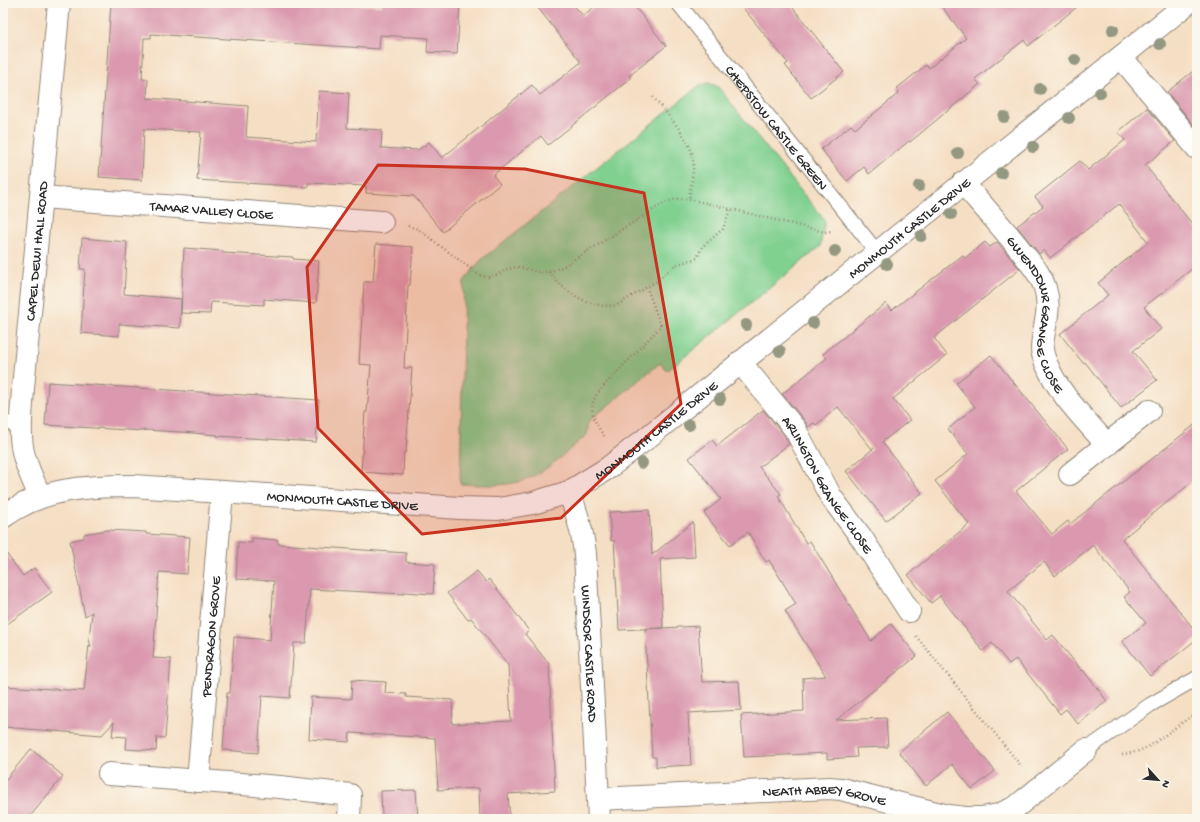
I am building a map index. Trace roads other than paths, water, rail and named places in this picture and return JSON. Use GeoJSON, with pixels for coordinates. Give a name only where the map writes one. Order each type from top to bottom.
{"type":"FeatureCollection","features":[{"type":"Feature","properties":{"kind":"street","name":"CAPEL DEWI HALL ROAD"},"geometry":{"type":"LineString","coordinates":[[40,496],[29,472],[21,439],[12,424],[23,388],[59,3]]}},
{"type":"Feature","properties":{"kind":"street","name":"MONMOUTH CASTLE DRIVE"},"geometry":{"type":"LineString","coordinates":[[3,517],[40,496],[100,486],[133,486],[460,508],[498,509],[533,503],[569,492],[608,468],[621,458],[1188,3]]}},
{"type":"Feature","properties":{"kind":"street"},"geometry":{"type":"LineString","coordinates":[[1121,57],[1197,148]]}},
{"type":"Feature","properties":{"kind":"street","name":"GWENDDWR GRANGE CLOSE"},"geometry":{"type":"LineString","coordinates":[[963,183],[1010,236],[1038,273],[1045,288],[1048,305],[1042,352],[1049,371],[1071,404],[1107,445]]}},
{"type":"Feature","properties":{"kind":"street","name":"TAMAR VALLEY CLOSE"},"geometry":{"type":"LineString","coordinates":[[41,197],[382,222]]}},
{"type":"Feature","properties":{"kind":"street","name":"ARLINGTON GRANGE CLOSE"},"geometry":{"type":"LineString","coordinates":[[740,362],[795,429],[831,497],[861,537],[909,611]]}},
{"type":"Feature","properties":{"kind":"street"},"geometry":{"type":"LineString","coordinates":[[1070,474],[1149,411]]}},
{"type":"Feature","properties":{"kind":"street","name":"PENDRAGON GROVE"},"geometry":{"type":"LineString","coordinates":[[198,780],[222,492]]}},
{"type":"Feature","properties":{"kind":"street","name":"WINDSOR CASTLE ROAD"},"geometry":{"type":"LineString","coordinates":[[569,492],[583,535],[585,554],[599,809]]}},
{"type":"Feature","properties":{"kind":"street","name":"NEATH ABBEY GROVE"},"geometry":{"type":"LineString","coordinates":[[599,809],[829,788],[841,789],[948,816],[974,818],[998,815],[1016,807],[1086,750]]}},
{"type":"Feature","properties":{"kind":"street"},"geometry":{"type":"LineString","coordinates":[[109,774],[280,787],[350,795],[349,819]]}},
{"type":"Feature","properties":{"kind":"lane","name":"CHEPSTOW CASTLE GREEN"},"geometry":{"type":"LineString","coordinates":[[678,3],[877,252]]}},
{"type":"Feature","properties":{"kind":"lane","name":"NEATH ABBEY GROVE"},"geometry":{"type":"LineString","coordinates":[[1086,750],[1150,705],[1197,678]]}}]}
